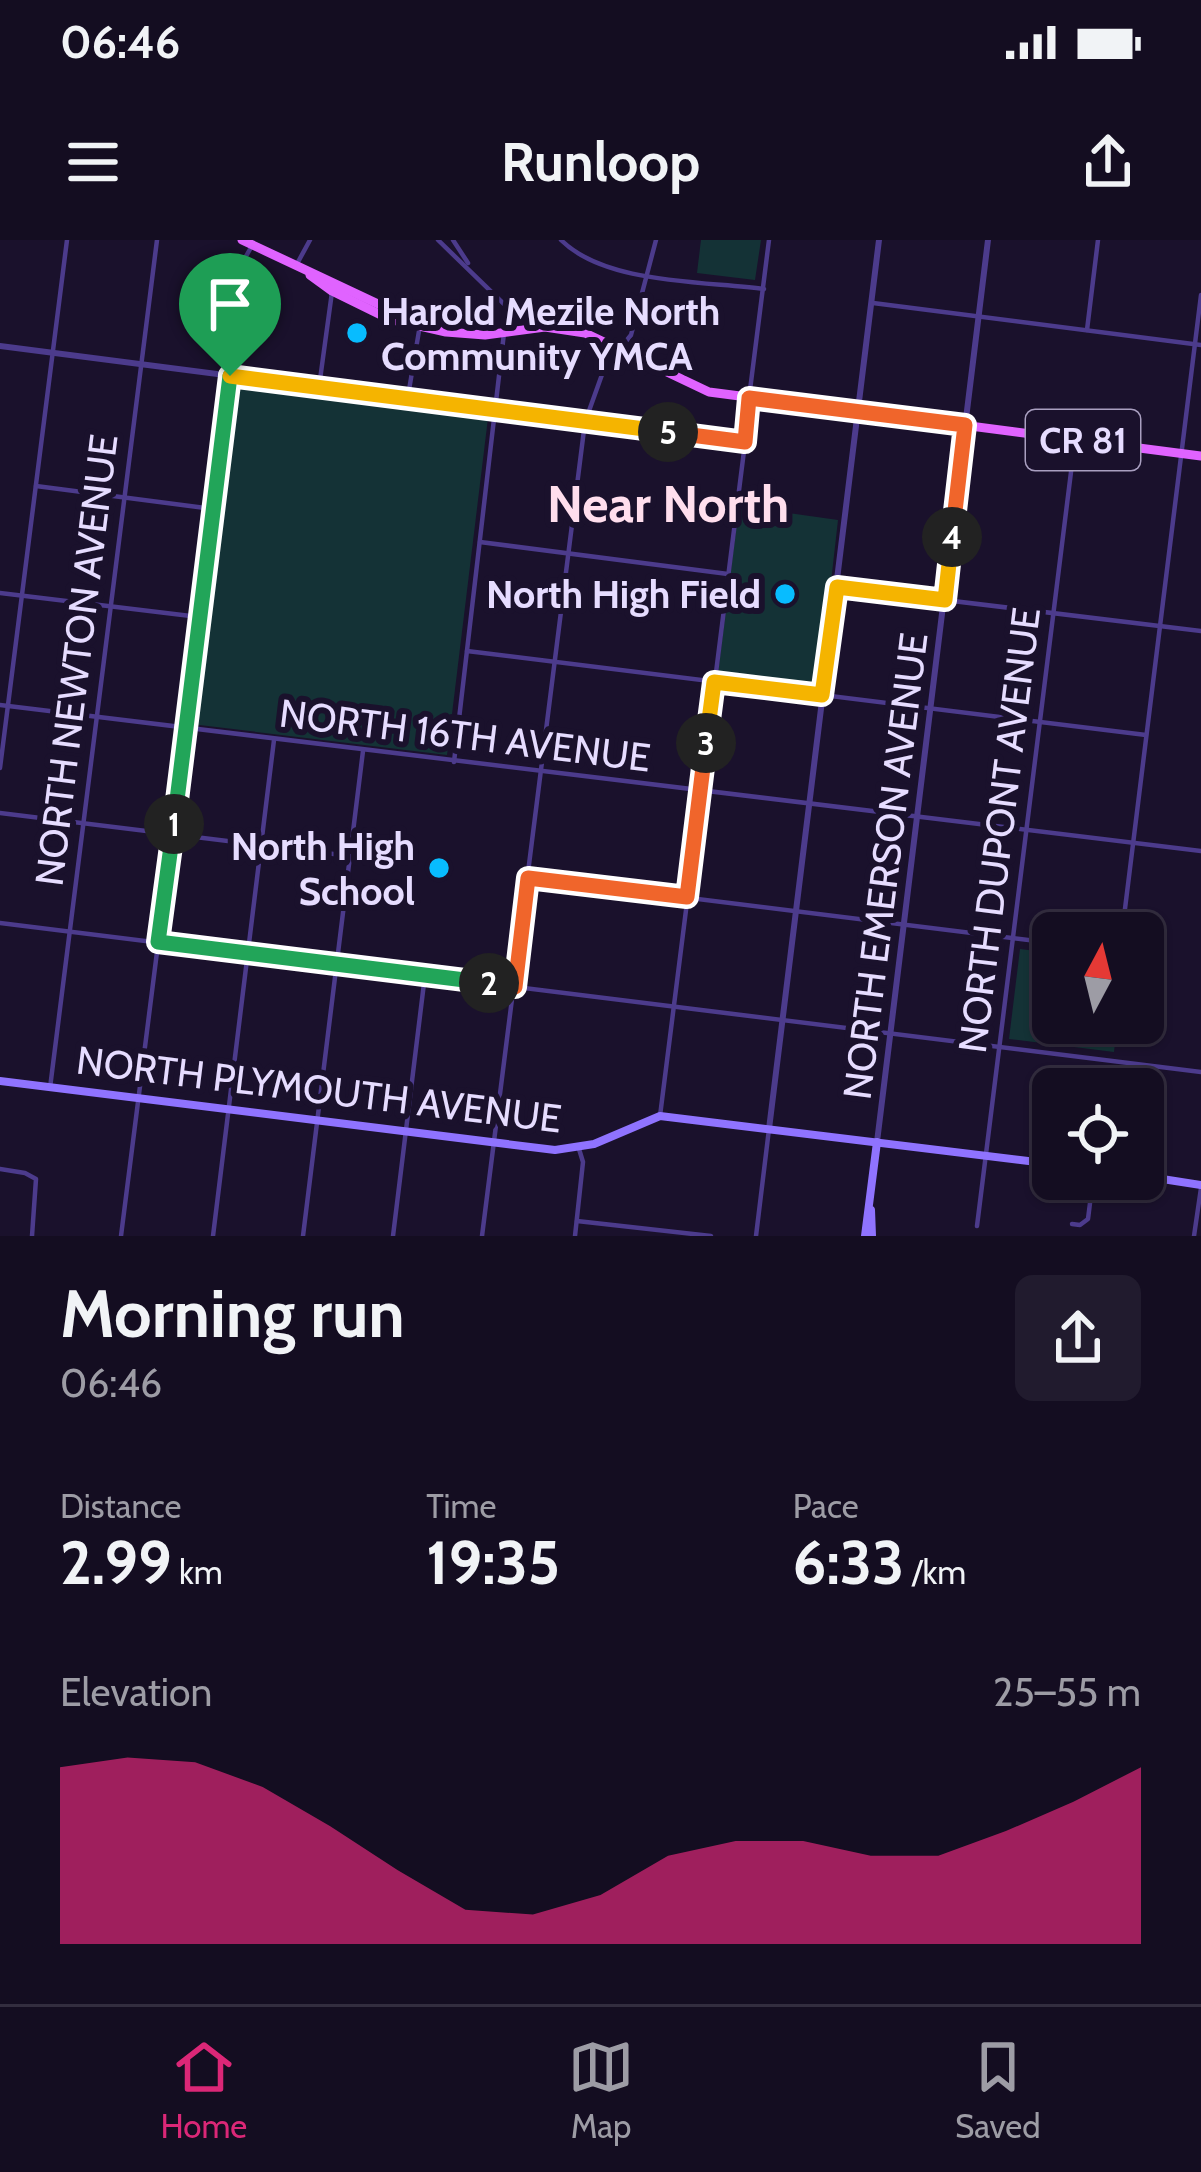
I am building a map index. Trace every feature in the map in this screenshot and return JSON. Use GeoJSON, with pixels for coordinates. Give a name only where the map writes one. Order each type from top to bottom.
{"type":"FeatureCollection","features":[{"type":"Feature","properties":{"kind":"main road","name":"CR 81"},"geometry":{"type":"LineString","coordinates":[[248,241],[420,325]]}},
{"type":"Feature","properties":{"kind":"main road","name":"CR 81"},"geometry":{"type":"LineString","coordinates":[[310,274],[332,291],[389,319],[466,334],[544,327],[572,330],[620,347],[695,386],[749,398],[1201,456]]}},
{"type":"Feature","properties":{"kind":"main road","name":"NORTH PLYMOUTH AVENUE"},"geometry":{"type":"LineString","coordinates":[[0,1082],[555,1150],[579,1149],[660,1116],[1032,1162]]}},
{"type":"Feature","properties":{"kind":"main road"},"geometry":{"type":"LineString","coordinates":[[871,1235],[869,1202],[877,1142]]}},
{"type":"Feature","properties":{"kind":"main road"},"geometry":{"type":"LineString","coordinates":[[1164,1179],[1201,1185]]}},
{"type":"Feature","properties":{"kind":"street"},"geometry":{"type":"LineString","coordinates":[[0,768],[4,705],[67,240]]}},
{"type":"Feature","properties":{"kind":"street","name":"NORTH NEWTON AVENUE"},"geometry":{"type":"LineString","coordinates":[[50,1088],[156,240]]}},
{"type":"Feature","properties":{"kind":"street"},"geometry":{"type":"LineString","coordinates":[[296,267],[310,240]]}},
{"type":"Feature","properties":{"kind":"street"},"geometry":{"type":"LineString","coordinates":[[438,240],[510,310],[454,762]]}},
{"type":"Feature","properties":{"kind":"street"},"geometry":{"type":"LineString","coordinates":[[453,240],[475,273]]}},
{"type":"Feature","properties":{"kind":"street"},"geometry":{"type":"LineString","coordinates":[[561,240],[591,262],[764,289]]}},
{"type":"Feature","properties":{"kind":"street"},"geometry":{"type":"LineString","coordinates":[[482,1236],[585,422],[597,383],[631,335],[656,240]]}},
{"type":"Feature","properties":{"kind":"street"},"geometry":{"type":"LineString","coordinates":[[660,1116],[769,240]]}},
{"type":"Feature","properties":{"kind":"street"},"geometry":{"type":"LineString","coordinates":[[756,1236],[879,240]]}},
{"type":"Feature","properties":{"kind":"street","name":"NORTH EMERSON AVENUE"},"geometry":{"type":"LineString","coordinates":[[877,1142],[988,240]]}},
{"type":"Feature","properties":{"kind":"street"},"geometry":{"type":"LineString","coordinates":[[1087,330],[1098,240]]}},
{"type":"Feature","properties":{"kind":"street"},"geometry":{"type":"LineString","coordinates":[[121,1236],[248,241]]}},
{"type":"Feature","properties":{"kind":"street"},"geometry":{"type":"LineString","coordinates":[[319,387],[332,291]]}},
{"type":"Feature","properties":{"kind":"street"},"geometry":{"type":"LineString","coordinates":[[1125,912],[1201,295]]}},
{"type":"Feature","properties":{"kind":"street"},"geometry":{"type":"LineString","coordinates":[[871,303],[1198,344]]}},
{"type":"Feature","properties":{"kind":"street"},"geometry":{"type":"LineString","coordinates":[[408,399],[420,325]]}},
{"type":"Feature","properties":{"kind":"street"},"geometry":{"type":"LineString","coordinates":[[0,346],[745,442]]}},
{"type":"Feature","properties":{"kind":"street","name":"NORTH DUPONT AVENUE"},"geometry":{"type":"LineString","coordinates":[[977,1226],[1075,440]]}},
{"type":"Feature","properties":{"kind":"street"},"geometry":{"type":"LineString","coordinates":[[36,486],[213,508]]}},
{"type":"Feature","properties":{"kind":"street"},"geometry":{"type":"LineString","coordinates":[[480,542],[728,574]]}},
{"type":"Feature","properties":{"kind":"street"},"geometry":{"type":"LineString","coordinates":[[837,587],[1201,632]]}},
{"type":"Feature","properties":{"kind":"street"},"geometry":{"type":"LineString","coordinates":[[0,592],[199,617]]}},
{"type":"Feature","properties":{"kind":"street"},"geometry":{"type":"LineString","coordinates":[[467,651],[1146,735]]}},
{"type":"Feature","properties":{"kind":"street","name":"NORTH 16TH AVENUE"},"geometry":{"type":"LineString","coordinates":[[4,705],[1201,851]]}},
{"type":"Feature","properties":{"kind":"street"},"geometry":{"type":"LineString","coordinates":[[213,1236],[274,740]]}},
{"type":"Feature","properties":{"kind":"street"},"geometry":{"type":"LineString","coordinates":[[303,1236],[363,751]]}},
{"type":"Feature","properties":{"kind":"street"},"geometry":{"type":"LineString","coordinates":[[0,813],[350,856]]}},
{"type":"Feature","properties":{"kind":"street"},"geometry":{"type":"LineString","coordinates":[[528,878],[1032,940]]}},
{"type":"Feature","properties":{"kind":"street"},"geometry":{"type":"LineString","coordinates":[[0,923],[1201,1072]]}},
{"type":"Feature","properties":{"kind":"street"},"geometry":{"type":"LineString","coordinates":[[393,1236],[425,975]]}},
{"type":"Feature","properties":{"kind":"street"},"geometry":{"type":"LineString","coordinates":[[575,1236],[583,1162],[579,1149]]}},
{"type":"Feature","properties":{"kind":"street"},"geometry":{"type":"LineString","coordinates":[[0,1169],[25,1172],[36,1179],[32,1236]]}},
{"type":"Feature","properties":{"kind":"street"},"geometry":{"type":"LineString","coordinates":[[1194,1236],[1201,1185]]}},
{"type":"Feature","properties":{"kind":"street"},"geometry":{"type":"LineString","coordinates":[[1072,1223],[1088,1220],[1090,1200]]}},
{"type":"Feature","properties":{"kind":"street"},"geometry":{"type":"LineString","coordinates":[[577,1221],[711,1236]]}},
{"type":"Feature","properties":{"kind":"green space"},"geometry":{"type":"Polygon","coordinates":[[[701,240],[761,240],[755,280],[697,273],[701,240]]]}},
{"type":"Feature","properties":{"kind":"green space"},"geometry":{"type":"Polygon","coordinates":[[[239,385],[488,418],[447,755],[191,724],[239,385]]]}},
{"type":"Feature","properties":{"kind":"green space"},"geometry":{"type":"Polygon","coordinates":[[[739,506],[838,520],[819,688],[721,678],[718,673],[739,506]]]}},
{"type":"Feature","properties":{"kind":"green space"},"geometry":{"type":"Polygon","coordinates":[[[1020,949],[1032,950],[1032,1042],[1009,1039],[1020,949]]]}},
{"type":"Feature","properties":{"kind":"green space"},"geometry":{"type":"Polygon","coordinates":[[[1049,1044],[1115,1044],[1114,1052],[1049,1044]]]}},
{"type":"Feature","properties":{"kind":"place","name":"Harold Mezile North Community YMCA"},"geometry":{"type":"Point","coordinates":[357,333]}},
{"type":"Feature","properties":{"kind":"place","name":"North High Field"},"geometry":{"type":"Point","coordinates":[785,594]}},
{"type":"Feature","properties":{"kind":"place","name":"North High School"},"geometry":{"type":"Point","coordinates":[439,868]}},
{"type":"Feature","properties":{"kind":"district","name":"Near North"},"geometry":{"type":"Point","coordinates":[668,504]}},
{"type":"Feature","properties":{"kind":"route"},"geometry":{"type":"LineString","coordinates":[[230,376],[745,442],[749,398],[965,425],[945,600],[837,587],[822,695],[714,682],[687,897],[528,878],[515,987],[158,942],[230,376]]}}]}
